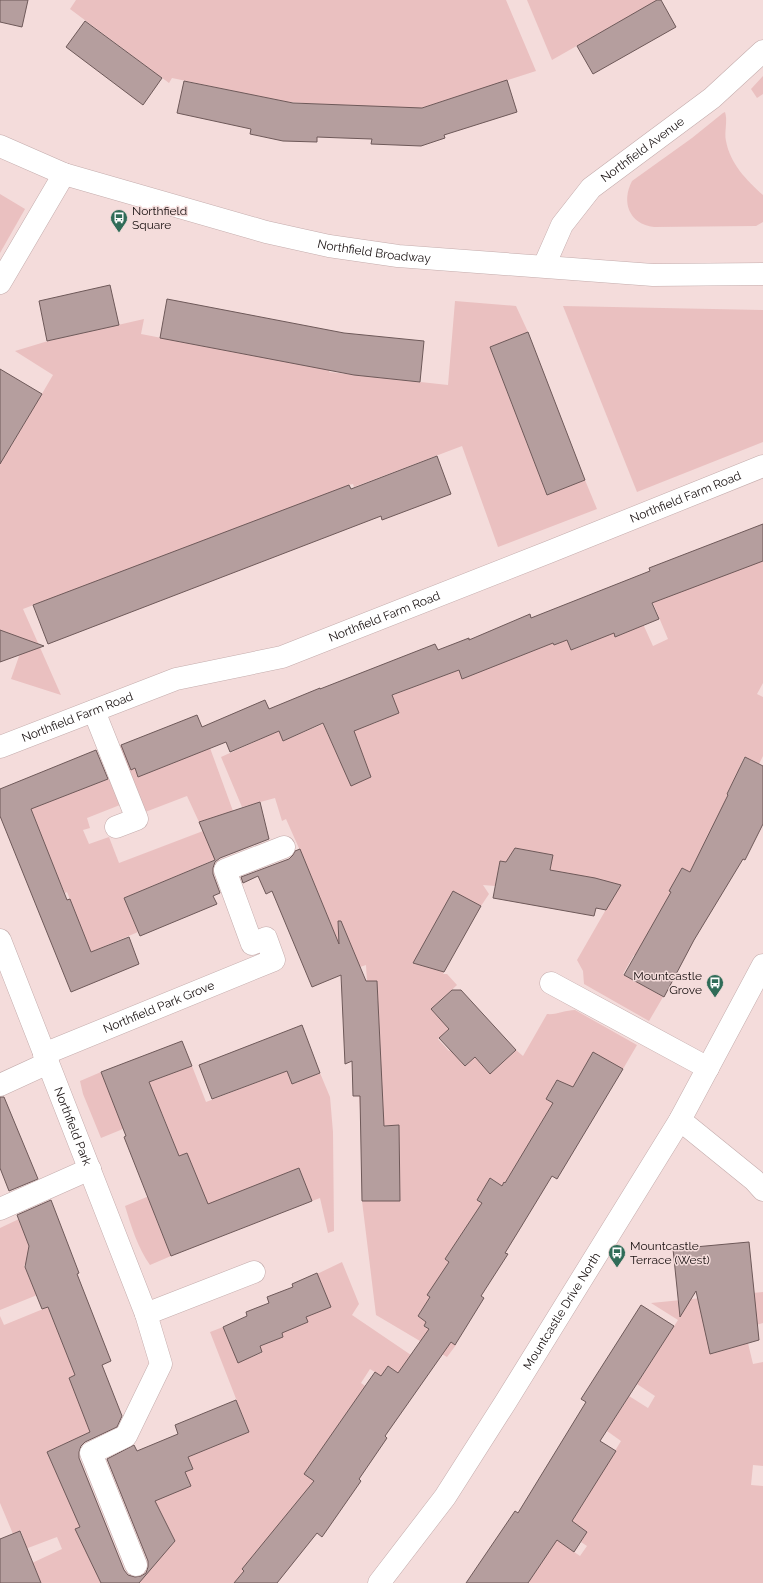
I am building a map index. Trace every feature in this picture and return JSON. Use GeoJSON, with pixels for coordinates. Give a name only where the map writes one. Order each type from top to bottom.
{"type":"FeatureCollection","features":[{"type":"Feature","properties":{"kind":"street","name":"Northfield Avenue"},"geometry":{"type":"LineString","coordinates":[[544,266],[562,225],[591,188],[712,98],[763,51]]}},
{"type":"Feature","properties":{"kind":"street","name":"Northfield Broadway"},"geometry":{"type":"LineString","coordinates":[[0,146],[64,174],[266,232],[329,246],[398,256],[652,275],[763,274]]}},
{"type":"Feature","properties":{"kind":"street"},"geometry":{"type":"LineString","coordinates":[[0,283],[64,174]]}},
{"type":"Feature","properties":{"kind":"street","name":"Northfield Farm Road"},"geometry":{"type":"LineString","coordinates":[[0,747],[176,679],[282,657],[563,547],[763,466]]}},
{"type":"Feature","properties":{"kind":"street"},"geometry":{"type":"LineString","coordinates":[[94,711],[137,819],[116,827]]}},
{"type":"Feature","properties":{"kind":"street","name":"Northfield Park Grove"},"geometry":{"type":"LineString","coordinates":[[0,1085],[46,1058],[274,960],[266,938],[252,944],[225,870],[284,847]]}},
{"type":"Feature","properties":{"kind":"street","name":"Northfield Park"},"geometry":{"type":"LineString","coordinates":[[0,940],[7,981],[46,1058],[146,1314],[161,1364],[126,1436],[91,1453],[136,1565]]}},
{"type":"Feature","properties":{"kind":"street","name":"Mountcastle Drive North"},"geometry":{"type":"LineString","coordinates":[[378,1583],[445,1497],[477,1448],[680,1120],[763,965]]}},
{"type":"Feature","properties":{"kind":"street"},"geometry":{"type":"LineString","coordinates":[[551,983],[708,1068]]}},
{"type":"Feature","properties":{"kind":"street"},"geometry":{"type":"LineString","coordinates":[[680,1120],[754,1180],[763,1190]]}},
{"type":"Feature","properties":{"kind":"street"},"geometry":{"type":"LineString","coordinates":[[0,1209],[90,1169]]}},
{"type":"Feature","properties":{"kind":"street"},"geometry":{"type":"LineString","coordinates":[[146,1314],[254,1272]]}},
{"type":"Feature","properties":{"kind":"shaded area"},"geometry":{"type":"Polygon","coordinates":[[[76,0],[506,0],[536,71],[415,110],[287,102],[172,78],[169,83],[70,9],[76,0]]]}},
{"type":"Feature","properties":{"kind":"shaded area"},"geometry":{"type":"Polygon","coordinates":[[[527,0],[657,0],[552,60],[527,0]]]}},
{"type":"Feature","properties":{"kind":"shaded area"},"geometry":{"type":"Polygon","coordinates":[[[763,76],[763,94],[757,98],[751,89],[763,76]]]}},
{"type":"Feature","properties":{"kind":"shaded area"},"geometry":{"type":"Polygon","coordinates":[[[725,112],[728,149],[740,171],[763,195],[763,222],[756,226],[654,227],[638,222],[633,217],[628,204],[627,197],[632,181],[692,138],[725,112]]]}},
{"type":"Feature","properties":{"kind":"shaded area"},"geometry":{"type":"Polygon","coordinates":[[[0,194],[25,209],[0,253],[0,194]]]}},
{"type":"Feature","properties":{"kind":"shaded area"},"geometry":{"type":"Polygon","coordinates":[[[455,301],[516,306],[528,332],[490,347],[512,405],[528,434],[524,436],[547,495],[585,480],[597,509],[498,547],[462,446],[354,487],[353,484],[349,485],[23,609],[61,695],[11,679],[25,639],[0,630],[0,454],[10,448],[53,375],[15,351],[48,341],[144,319],[141,334],[329,370],[329,372],[448,385],[455,301]]]}},
{"type":"Feature","properties":{"kind":"shaded area"},"geometry":{"type":"Polygon","coordinates":[[[563,306],[763,310],[763,442],[637,492],[563,306]]]}},
{"type":"Feature","properties":{"kind":"shaded area"},"geometry":{"type":"Polygon","coordinates":[[[763,557],[763,683],[757,694],[763,697],[763,756],[759,764],[744,757],[739,768],[753,776],[737,773],[727,794],[741,801],[717,817],[706,840],[696,875],[682,868],[669,891],[683,899],[647,962],[634,955],[623,974],[663,997],[649,1021],[584,984],[583,971],[577,960],[620,885],[550,870],[552,855],[516,848],[513,863],[500,861],[495,886],[483,885],[489,894],[481,906],[453,891],[413,963],[444,972],[443,974],[447,974],[457,985],[431,1009],[449,1029],[438,1039],[449,1051],[460,1041],[454,1053],[465,1066],[475,1057],[490,1074],[516,1050],[523,1056],[547,1014],[571,1010],[575,1010],[637,1045],[623,1069],[593,1052],[572,1089],[557,1080],[546,1099],[561,1108],[516,1190],[504,1182],[502,1186],[490,1178],[477,1200],[488,1207],[445,1259],[456,1266],[439,1302],[437,1305],[428,1300],[418,1316],[426,1322],[424,1326],[456,1345],[447,1357],[376,1315],[362,1201],[400,1200],[399,1125],[361,1126],[359,1096],[382,1095],[377,981],[367,981],[366,965],[360,967],[351,945],[341,949],[286,819],[282,821],[275,798],[242,807],[221,757],[279,731],[283,741],[323,724],[351,785],[371,777],[347,713],[373,724],[398,713],[392,696],[398,693],[459,670],[462,678],[553,643],[554,645],[567,640],[571,650],[588,644],[584,633],[610,623],[616,636],[639,627],[634,614],[638,613],[653,646],[668,639],[653,603],[763,557]]]}},
{"type":"Feature","properties":{"kind":"shaded area"},"geometry":{"type":"Polygon","coordinates":[[[125,744],[138,777],[210,748],[233,811],[199,822],[187,796],[140,814],[114,748],[125,744]]]}},
{"type":"Feature","properties":{"kind":"shaded area"},"geometry":{"type":"Polygon","coordinates":[[[113,777],[125,803],[87,818],[90,828],[83,830],[89,844],[109,837],[119,863],[203,831],[216,859],[124,898],[138,932],[91,952],[67,892],[65,893],[60,882],[31,809],[113,777]]]}},
{"type":"Feature","properties":{"kind":"shaded area"},"geometry":{"type":"Polygon","coordinates":[[[192,1066],[206,1102],[287,1071],[292,1084],[320,1073],[330,1097],[333,1132],[334,1231],[328,1233],[320,1198],[312,1201],[299,1168],[199,1208],[154,1214],[171,1256],[150,1265],[138,1244],[125,1206],[188,1180],[194,1170],[187,1153],[179,1156],[162,1113],[101,1138],[83,1094],[80,1081],[101,1072],[118,1115],[141,1085],[192,1066]]]}},
{"type":"Feature","properties":{"kind":"shaded area"},"geometry":{"type":"Polygon","coordinates":[[[19,1219],[35,1260],[24,1265],[30,1279],[47,1291],[0,1310],[0,1228],[19,1219]]]}},
{"type":"Feature","properties":{"kind":"shaded area"},"geometry":{"type":"Polygon","coordinates":[[[342,1262],[359,1304],[352,1315],[411,1355],[398,1373],[388,1366],[381,1376],[370,1369],[361,1383],[371,1390],[343,1418],[334,1431],[342,1437],[304,1474],[316,1482],[234,1583],[137,1583],[175,1541],[148,1489],[175,1476],[181,1490],[191,1486],[185,1472],[193,1469],[188,1457],[249,1432],[210,1332],[223,1327],[238,1362],[262,1353],[260,1346],[283,1337],[282,1333],[306,1317],[317,1274],[342,1262]]]}},
{"type":"Feature","properties":{"kind":"shaded area"},"geometry":{"type":"Polygon","coordinates":[[[763,1292],[763,1323],[721,1335],[708,1344],[711,1354],[748,1343],[753,1364],[763,1362],[763,1466],[753,1465],[751,1485],[763,1486],[763,1583],[529,1583],[530,1581],[518,1574],[557,1540],[580,1556],[587,1546],[581,1542],[587,1532],[572,1521],[590,1493],[578,1486],[602,1472],[621,1441],[607,1431],[629,1396],[648,1408],[655,1396],[637,1384],[678,1320],[651,1303],[763,1292]]]}},
{"type":"Feature","properties":{"kind":"shaded area"},"geometry":{"type":"Polygon","coordinates":[[[48,1307],[75,1375],[69,1378],[92,1435],[70,1441],[47,1452],[86,1540],[101,1583],[41,1583],[32,1563],[62,1549],[57,1537],[20,1551],[19,1549],[26,1546],[21,1531],[13,1534],[0,1503],[0,1316],[4,1325],[48,1307]]]}},
{"type":"Feature","properties":{"kind":"building"},"geometry":{"type":"Polygon","coordinates":[[[0,0],[28,0],[22,27],[0,22],[0,0]]]}},
{"type":"Feature","properties":{"kind":"building"},"geometry":{"type":"Polygon","coordinates":[[[657,0],[661,0],[676,27],[593,74],[577,46],[657,0]]]}},
{"type":"Feature","properties":{"kind":"building"},"geometry":{"type":"Polygon","coordinates":[[[85,21],[162,78],[143,105],[66,47],[85,21]]]}},
{"type":"Feature","properties":{"kind":"building"},"geometry":{"type":"Polygon","coordinates":[[[507,80],[517,112],[444,135],[445,138],[421,146],[371,144],[372,139],[317,137],[317,142],[283,141],[250,134],[251,129],[177,113],[184,81],[293,103],[422,108],[507,80]]]}},
{"type":"Feature","properties":{"kind":"building"},"geometry":{"type":"Polygon","coordinates":[[[110,285],[119,325],[47,341],[39,301],[110,285]]]}},
{"type":"Feature","properties":{"kind":"building"},"geometry":{"type":"Polygon","coordinates":[[[167,299],[344,333],[424,341],[420,382],[354,375],[160,338],[167,299]]]}},
{"type":"Feature","properties":{"kind":"building"},"geometry":{"type":"Polygon","coordinates":[[[528,332],[585,480],[547,495],[490,347],[528,332]]]}},
{"type":"Feature","properties":{"kind":"building"},"geometry":{"type":"Polygon","coordinates":[[[0,369],[42,394],[0,464],[0,369]]]}},
{"type":"Feature","properties":{"kind":"building"},"geometry":{"type":"Polygon","coordinates":[[[437,456],[451,494],[382,520],[381,516],[48,644],[33,605],[349,485],[351,489],[437,456]]]}},
{"type":"Feature","properties":{"kind":"building"},"geometry":{"type":"Polygon","coordinates":[[[763,524],[763,561],[652,603],[659,619],[615,637],[614,633],[571,650],[567,640],[554,645],[553,643],[462,679],[459,670],[392,695],[399,713],[354,731],[371,777],[351,786],[323,723],[283,741],[279,731],[230,752],[226,742],[138,777],[135,768],[131,770],[121,745],[197,715],[202,727],[265,700],[269,709],[435,644],[438,650],[469,638],[469,640],[530,614],[531,618],[650,571],[649,568],[763,524]]]}},
{"type":"Feature","properties":{"kind":"building"},"geometry":{"type":"Polygon","coordinates":[[[0,630],[44,646],[0,662],[0,630]]]}},
{"type":"Feature","properties":{"kind":"building"},"geometry":{"type":"Polygon","coordinates":[[[96,750],[108,779],[31,809],[67,900],[70,899],[91,952],[129,937],[139,964],[71,992],[0,816],[0,789],[96,750]]]}},
{"type":"Feature","properties":{"kind":"building"},"geometry":{"type":"Polygon","coordinates":[[[745,757],[763,766],[763,824],[745,860],[743,859],[694,940],[664,997],[624,975],[671,892],[669,891],[682,868],[690,872],[745,757]]]}},
{"type":"Feature","properties":{"kind":"building"},"geometry":{"type":"Polygon","coordinates":[[[260,802],[269,839],[220,858],[215,862],[213,874],[220,893],[213,896],[217,904],[140,936],[124,898],[215,860],[199,822],[260,802]]]}},
{"type":"Feature","properties":{"kind":"building"},"geometry":{"type":"Polygon","coordinates":[[[515,848],[553,855],[550,870],[595,878],[621,885],[606,910],[596,908],[594,916],[493,898],[500,861],[506,862],[515,848]]]}},
{"type":"Feature","properties":{"kind":"building"},"geometry":{"type":"Polygon","coordinates":[[[300,849],[339,944],[338,921],[341,921],[366,981],[377,981],[384,1126],[399,1125],[400,1201],[362,1201],[360,1096],[353,1096],[352,1061],[345,1064],[341,975],[312,987],[272,891],[266,894],[258,876],[243,883],[241,877],[289,859],[295,851],[300,849]]]}},
{"type":"Feature","properties":{"kind":"building"},"geometry":{"type":"Polygon","coordinates":[[[453,891],[481,906],[444,972],[413,963],[453,891]]]}},
{"type":"Feature","properties":{"kind":"building"},"geometry":{"type":"Polygon","coordinates":[[[452,990],[461,990],[516,1050],[490,1074],[475,1057],[465,1066],[439,1038],[449,1029],[431,1009],[452,990]]]}},
{"type":"Feature","properties":{"kind":"building"},"geometry":{"type":"Polygon","coordinates":[[[302,1025],[320,1073],[292,1084],[287,1071],[212,1099],[199,1065],[302,1025]]]}},
{"type":"Feature","properties":{"kind":"building"},"geometry":{"type":"Polygon","coordinates":[[[182,1041],[192,1066],[149,1082],[179,1156],[187,1153],[208,1204],[299,1168],[312,1201],[171,1256],[124,1137],[126,1136],[101,1072],[182,1041]]]}},
{"type":"Feature","properties":{"kind":"building"},"geometry":{"type":"Polygon","coordinates":[[[593,1052],[623,1069],[557,1179],[552,1176],[505,1253],[508,1254],[481,1296],[484,1298],[455,1345],[451,1342],[385,1436],[387,1438],[359,1479],[361,1481],[322,1537],[317,1533],[277,1583],[234,1583],[244,1571],[242,1569],[314,1481],[304,1474],[375,1372],[381,1376],[388,1366],[398,1373],[429,1329],[424,1326],[426,1322],[418,1316],[430,1297],[427,1295],[449,1262],[445,1259],[482,1203],[477,1200],[490,1178],[502,1186],[504,1182],[505,1183],[553,1103],[546,1099],[557,1080],[573,1087],[593,1052]]]}},
{"type":"Feature","properties":{"kind":"building"},"geometry":{"type":"Polygon","coordinates":[[[0,1097],[4,1097],[38,1179],[9,1191],[0,1168],[0,1097]]]}},
{"type":"Feature","properties":{"kind":"building"},"geometry":{"type":"Polygon","coordinates":[[[51,1200],[79,1273],[77,1274],[111,1361],[102,1365],[122,1416],[117,1427],[85,1442],[81,1446],[79,1458],[124,1570],[128,1575],[135,1577],[146,1573],[148,1561],[107,1459],[134,1445],[137,1451],[178,1434],[175,1425],[236,1400],[249,1432],[188,1457],[193,1469],[185,1472],[191,1486],[155,1501],[175,1541],[139,1583],[101,1583],[75,1529],[80,1527],[47,1452],[90,1432],[69,1378],[75,1375],[48,1307],[42,1309],[25,1267],[29,1246],[17,1215],[51,1200]]]}},
{"type":"Feature","properties":{"kind":"building"},"geometry":{"type":"Polygon","coordinates":[[[749,1242],[759,1340],[710,1354],[696,1291],[680,1317],[673,1249],[749,1242]]]}},
{"type":"Feature","properties":{"kind":"building"},"geometry":{"type":"Polygon","coordinates":[[[317,1273],[331,1307],[306,1317],[308,1322],[282,1333],[283,1337],[260,1346],[262,1352],[238,1363],[223,1327],[247,1316],[246,1312],[269,1303],[267,1297],[293,1287],[292,1284],[317,1273]]]}},
{"type":"Feature","properties":{"kind":"building"},"geometry":{"type":"Polygon","coordinates":[[[641,1305],[674,1326],[600,1441],[616,1451],[572,1521],[587,1532],[574,1552],[557,1540],[528,1583],[466,1583],[515,1511],[518,1513],[586,1402],[581,1399],[641,1305]]]}},
{"type":"Feature","properties":{"kind":"building"},"geometry":{"type":"Polygon","coordinates":[[[20,1531],[41,1583],[0,1583],[0,1539],[20,1531]]]}},
{"type":"Feature","properties":{"kind":"place","name":"Northfield Square"},"geometry":{"type":"Point","coordinates":[119,233]}},
{"type":"Feature","properties":{"kind":"place","name":"Mountcastle Grove"},"geometry":{"type":"Point","coordinates":[715,998]}},
{"type":"Feature","properties":{"kind":"place","name":"Mountcastle Terrace (West)"},"geometry":{"type":"Point","coordinates":[617,1268]}}]}
